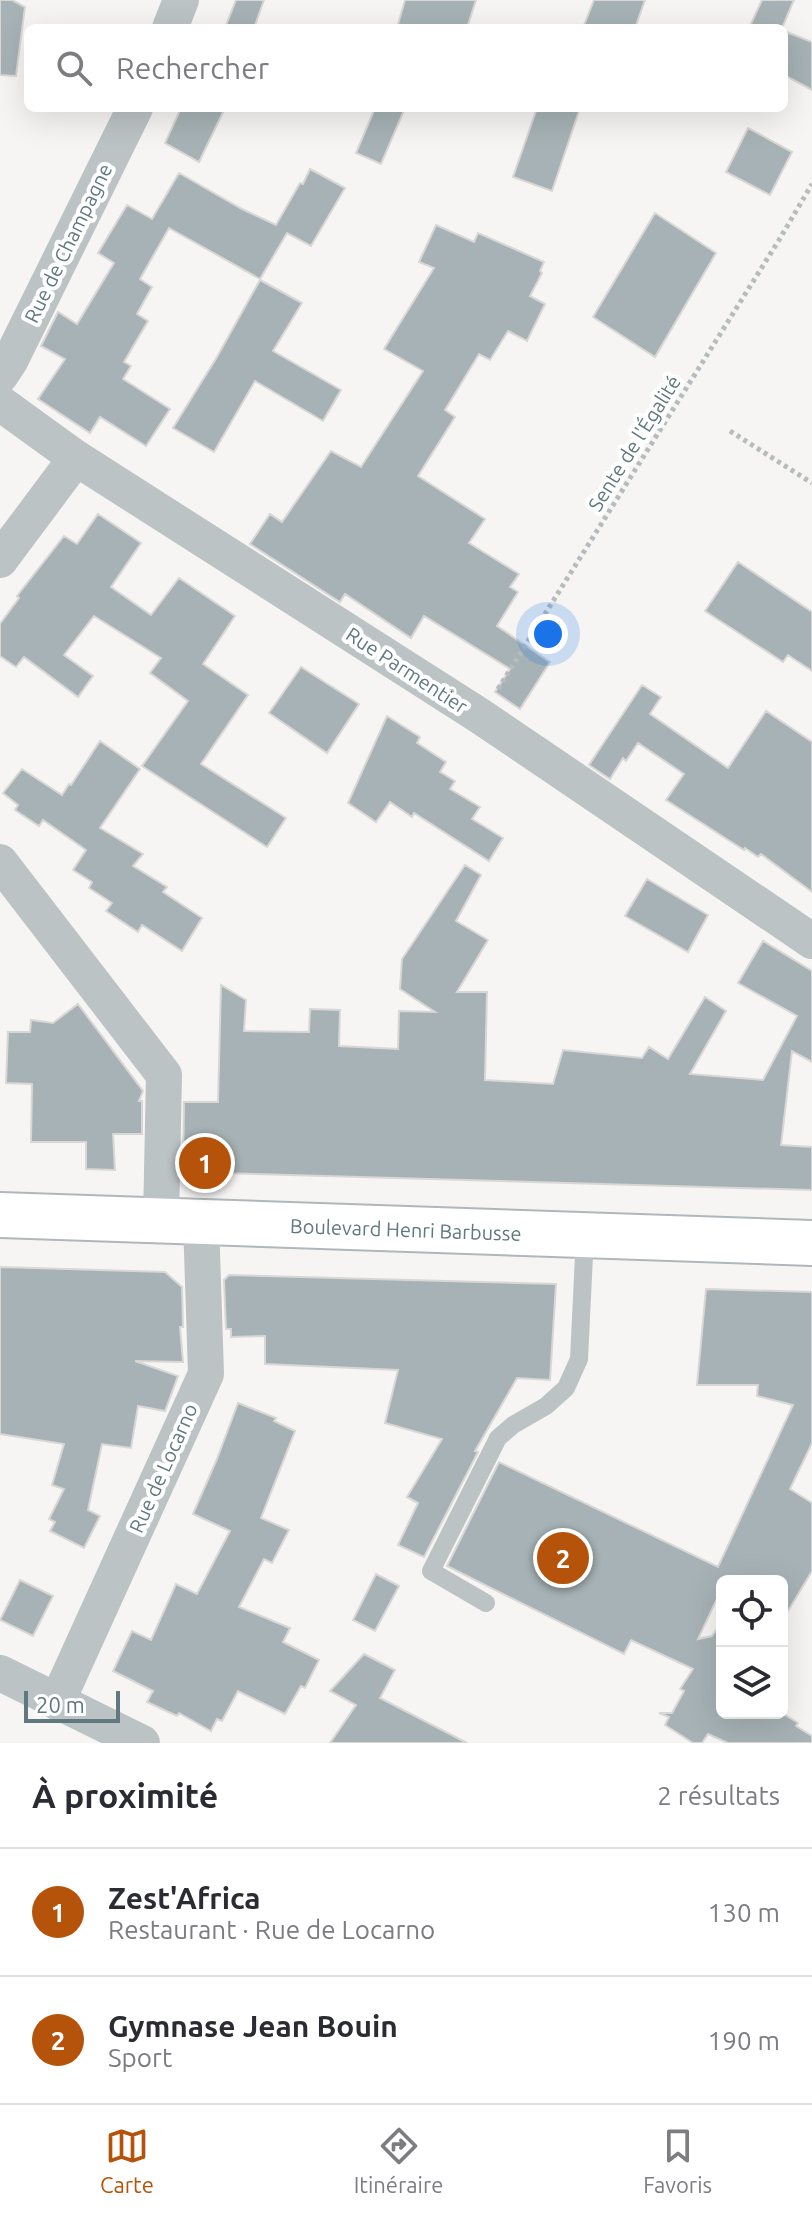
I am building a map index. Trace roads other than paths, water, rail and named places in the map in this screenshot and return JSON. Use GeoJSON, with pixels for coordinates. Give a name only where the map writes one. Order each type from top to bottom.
{"type":"FeatureCollection","features":[{"type":"Feature","properties":{"kind":"main road","name":"Boulevard Henri Barbusse"},"geometry":{"type":"LineString","coordinates":[[0,1215],[812,1243]]}},
{"type":"Feature","properties":{"kind":"street"},"geometry":{"type":"LineString","coordinates":[[172,24],[181,0]]}},
{"type":"Feature","properties":{"kind":"street","name":"Rue de Champagne"},"geometry":{"type":"LineString","coordinates":[[0,376],[133,112]]}},
{"type":"Feature","properties":{"kind":"street","name":"Rue Parmentier"},"geometry":{"type":"LineString","coordinates":[[0,403],[76,458],[480,716],[812,941]]}},
{"type":"Feature","properties":{"kind":"street"},"geometry":{"type":"LineString","coordinates":[[0,560],[76,458]]}},
{"type":"Feature","properties":{"kind":"street","name":"Rue de Locarno"},"geometry":{"type":"LineString","coordinates":[[0,862],[164,1075],[181,1220],[206,1374],[57,1702]]}},
{"type":"Feature","properties":{"kind":"street"},"geometry":{"type":"LineString","coordinates":[[0,1673],[142,1743]]}},
{"type":"Feature","properties":{"kind":"lane"},"geometry":{"type":"LineString","coordinates":[[486,1603],[431,1571],[498,1438],[513,1425],[546,1406],[566,1388],[579,1359],[585,1235]]}},
{"type":"Feature","properties":{"kind":"place","name":"Zest'Africa"},"geometry":{"type":"Point","coordinates":[205,1163]}},
{"type":"Feature","properties":{"kind":"place","name":"Gymnase Jean Bouin"},"geometry":{"type":"Point","coordinates":[563,1558]}}]}
